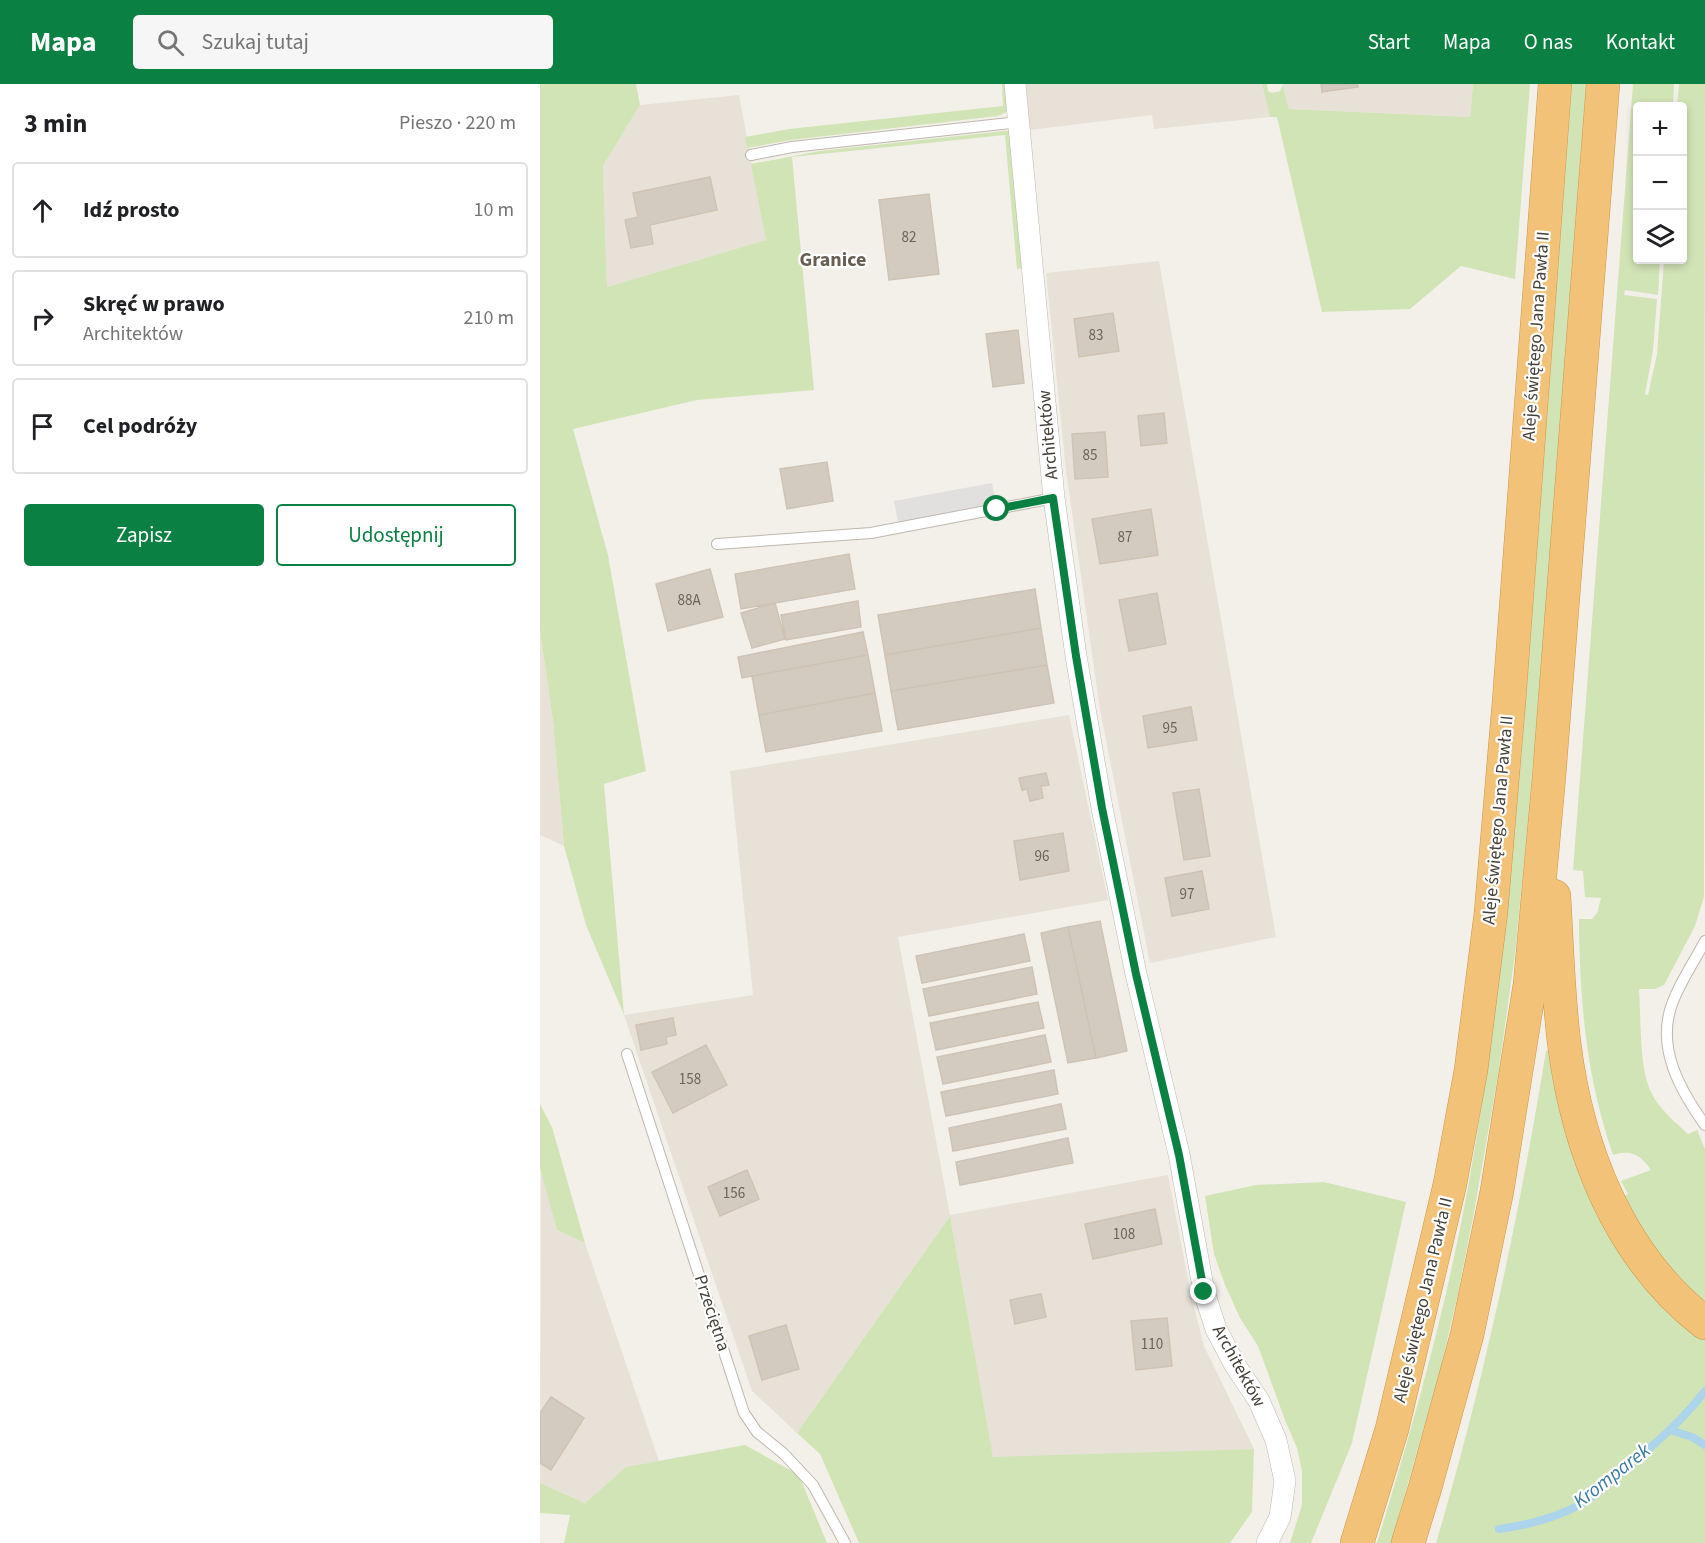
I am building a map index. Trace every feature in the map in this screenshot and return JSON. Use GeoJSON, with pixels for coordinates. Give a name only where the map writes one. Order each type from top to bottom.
{"type":"FeatureCollection","features":[{"type":"Feature","properties":{"kind":"highway","name":"Aleje świętego Jana Pawła II"},"geometry":{"type":"LineString","coordinates":[[1357,1543],[1392,1429],[1450,1184],[1471,1070],[1492,901],[1555,84]]}},
{"type":"Feature","properties":{"kind":"highway"},"geometry":{"type":"LineString","coordinates":[[1408,1543],[1467,1335],[1497,1191],[1530,984],[1550,777],[1603,84]]}},
{"type":"Feature","properties":{"kind":"highway"},"geometry":{"type":"LineString","coordinates":[[1550,777],[1560,1001],[1564,1044],[1583,1134],[1603,1189],[1632,1243],[1680,1301],[1705,1323]]}},
{"type":"Feature","properties":{"kind":"street","name":"Architektów"},"geometry":{"type":"LineString","coordinates":[[1015,84],[1053,498],[1076,656],[1102,808],[1136,974],[1179,1155],[1204,1292],[1216,1329],[1235,1365],[1259,1401],[1276,1440],[1285,1481],[1280,1517],[1267,1543]]}},
{"type":"Feature","properties":{"kind":"lane"},"geometry":{"type":"LineString","coordinates":[[751,155],[792,147],[1019,122]]}},
{"type":"Feature","properties":{"kind":"lane"},"geometry":{"type":"LineString","coordinates":[[717,544],[871,533],[1053,498]]}},
{"type":"Feature","properties":{"kind":"lane"},"geometry":{"type":"LineString","coordinates":[[1705,941],[1673,1001],[1666,1027],[1667,1042],[1676,1076],[1685,1096],[1705,1125]]}},
{"type":"Feature","properties":{"kind":"lane","name":"Przeciętna"},"geometry":{"type":"LineString","coordinates":[[627,1054],[744,1413],[757,1432],[784,1454],[813,1485],[845,1543]]}},
{"type":"Feature","properties":{"kind":"shaded area"},"geometry":{"type":"Polygon","coordinates":[[[1026,84],[1262,84],[1270,117],[1154,129],[1152,115],[1030,130],[1026,84]]]}},
{"type":"Feature","properties":{"kind":"shaded area"},"geometry":{"type":"Polygon","coordinates":[[[1283,84],[1473,84],[1470,117],[1289,109],[1283,84]]]}},
{"type":"Feature","properties":{"kind":"shaded area"},"geometry":{"type":"Polygon","coordinates":[[[739,95],[766,240],[607,287],[603,166],[640,105],[739,95]]]}},
{"type":"Feature","properties":{"kind":"shaded area"},"geometry":{"type":"Polygon","coordinates":[[[1159,261],[1276,937],[1150,963],[1100,710],[1066,471],[1046,273],[1159,261]]]}},
{"type":"Feature","properties":{"kind":"shaded area"},"geometry":{"type":"Polygon","coordinates":[[[992,483],[997,509],[899,528],[894,501],[992,483]]]}},
{"type":"Feature","properties":{"kind":"shaded area"},"geometry":{"type":"Polygon","coordinates":[[[540,630],[553,721],[564,846],[540,835],[540,630]]]}},
{"type":"Feature","properties":{"kind":"shaded area"},"geometry":{"type":"Polygon","coordinates":[[[1069,715],[1108,900],[898,937],[950,1215],[1168,1175],[1191,1295],[1204,1346],[1254,1449],[993,1458],[950,1216],[797,1433],[752,1391],[624,1015],[753,995],[730,771],[1069,715]]]}},
{"type":"Feature","properties":{"kind":"shaded area"},"geometry":{"type":"Polygon","coordinates":[[[541,1167],[557,1230],[585,1243],[659,1461],[626,1467],[585,1503],[540,1483],[541,1167]]]}},
{"type":"Feature","properties":{"kind":"green space"},"geometry":{"type":"Polygon","coordinates":[[[540,84],[636,84],[640,105],[603,166],[607,287],[766,240],[751,164],[820,151],[1004,131],[1010,131],[1026,265],[1017,270],[1005,135],[792,157],[814,390],[697,400],[573,429],[608,555],[646,771],[604,784],[624,1015],[586,925],[564,846],[553,721],[540,630],[540,84]]]}},
{"type":"Feature","properties":{"kind":"green space"},"geometry":{"type":"Polygon","coordinates":[[[1002,84],[1008,84],[1010,108],[997,116],[791,140],[747,148],[745,137],[789,129],[1003,106],[1002,84]]]}},
{"type":"Feature","properties":{"kind":"green space"},"geometry":{"type":"Polygon","coordinates":[[[1262,84],[1267,84],[1268,91],[1272,93],[1280,91],[1283,85],[1289,109],[1470,117],[1473,84],[1530,84],[1515,279],[1461,266],[1410,309],[1322,312],[1277,117],[1270,117],[1262,84]]]}},
{"type":"Feature","properties":{"kind":"green space"},"geometry":{"type":"Polygon","coordinates":[[[1572,84],[1586,84],[1546,611],[1515,954],[1498,1076],[1474,1212],[1440,1371],[1391,1543],[1377,1543],[1441,1315],[1470,1176],[1496,1004],[1515,831],[1572,84]]]}},
{"type":"Feature","properties":{"kind":"green space"},"geometry":{"type":"Polygon","coordinates":[[[1633,84],[1674,84],[1673,102],[1633,102],[1633,264],[1660,264],[1658,295],[1625,290],[1624,295],[1657,299],[1653,351],[1645,394],[1648,395],[1657,354],[1664,264],[1687,264],[1687,102],[1677,102],[1679,84],[1705,84],[1704,897],[1695,926],[1664,985],[1655,989],[1639,989],[1642,1056],[1651,1092],[1663,1109],[1688,1134],[1697,1130],[1705,1149],[1705,1306],[1668,1269],[1621,1198],[1628,1194],[1621,1181],[1651,1170],[1643,1160],[1630,1153],[1613,1155],[1604,1127],[1587,1045],[1579,933],[1579,919],[1592,919],[1597,913],[1601,898],[1585,897],[1583,871],[1573,870],[1633,84]]]}},
{"type":"Feature","properties":{"kind":"green space"},"geometry":{"type":"Polygon","coordinates":[[[1552,1050],[1563,1113],[1699,1335],[1705,1340],[1705,1543],[1436,1543],[1485,1360],[1512,1237],[1546,1051],[1552,1050]]]}},
{"type":"Feature","properties":{"kind":"green space"},"geometry":{"type":"Polygon","coordinates":[[[540,1104],[552,1127],[585,1243],[557,1230],[540,1168],[540,1104]]]}},
{"type":"Feature","properties":{"kind":"green space"},"geometry":{"type":"Polygon","coordinates":[[[1324,1182],[1406,1202],[1352,1443],[1311,1543],[1290,1543],[1302,1505],[1302,1471],[1297,1448],[1258,1346],[1240,1318],[1225,1285],[1214,1254],[1205,1196],[1256,1185],[1324,1182]]]}},
{"type":"Feature","properties":{"kind":"green space"},"geometry":{"type":"Polygon","coordinates":[[[950,1216],[993,1457],[1254,1449],[1252,1512],[1230,1543],[859,1543],[820,1454],[797,1433],[950,1216]]]}},
{"type":"Feature","properties":{"kind":"green space"},"geometry":{"type":"Polygon","coordinates":[[[745,1445],[799,1475],[827,1543],[564,1543],[570,1515],[540,1513],[540,1483],[585,1503],[626,1467],[745,1445]]]}},
{"type":"Feature","properties":{"kind":"building"},"geometry":{"type":"Polygon","coordinates":[[[1321,84],[1357,84],[1358,87],[1322,92],[1321,84]]]}},
{"type":"Feature","properties":{"kind":"building"},"geometry":{"type":"Polygon","coordinates":[[[710,177],[717,210],[650,225],[653,244],[631,248],[625,220],[638,217],[633,193],[710,177]]]}},
{"type":"Feature","properties":{"kind":"building"},"geometry":{"type":"Polygon","coordinates":[[[929,194],[939,274],[889,280],[879,200],[929,194]]]}},
{"type":"Feature","properties":{"kind":"building"},"geometry":{"type":"Polygon","coordinates":[[[1113,313],[1119,351],[1079,357],[1074,319],[1113,313]]]}},
{"type":"Feature","properties":{"kind":"building"},"geometry":{"type":"Polygon","coordinates":[[[1018,330],[1024,383],[993,387],[986,334],[1018,330]]]}},
{"type":"Feature","properties":{"kind":"building"},"geometry":{"type":"Polygon","coordinates":[[[1164,413],[1167,443],[1141,446],[1138,416],[1164,413]]]}},
{"type":"Feature","properties":{"kind":"building"},"geometry":{"type":"Polygon","coordinates":[[[1105,432],[1108,477],[1075,479],[1072,434],[1105,432]]]}},
{"type":"Feature","properties":{"kind":"building"},"geometry":{"type":"Polygon","coordinates":[[[827,462],[833,501],[787,509],[780,469],[827,462]]]}},
{"type":"Feature","properties":{"kind":"building"},"geometry":{"type":"Polygon","coordinates":[[[1151,509],[1158,555],[1100,564],[1092,519],[1151,509]]]}},
{"type":"Feature","properties":{"kind":"building"},"geometry":{"type":"Polygon","coordinates":[[[849,554],[855,589],[741,609],[735,574],[849,554]]]}},
{"type":"Feature","properties":{"kind":"building"},"geometry":{"type":"Polygon","coordinates":[[[710,569],[723,617],[668,631],[656,584],[710,569]]]}},
{"type":"Feature","properties":{"kind":"building"},"geometry":{"type":"Polygon","coordinates":[[[1035,589],[1041,628],[885,655],[878,615],[1035,589]]]}},
{"type":"Feature","properties":{"kind":"building"},"geometry":{"type":"Polygon","coordinates":[[[1157,593],[1166,644],[1129,651],[1119,600],[1157,593]]]}},
{"type":"Feature","properties":{"kind":"building"},"geometry":{"type":"Polygon","coordinates":[[[858,601],[861,627],[786,640],[781,615],[858,601]]]}},
{"type":"Feature","properties":{"kind":"building"},"geometry":{"type":"Polygon","coordinates":[[[775,603],[785,639],[752,648],[741,613],[775,603]]]}},
{"type":"Feature","properties":{"kind":"building"},"geometry":{"type":"Polygon","coordinates":[[[1041,628],[1047,665],[891,691],[885,655],[1041,628]]]}},
{"type":"Feature","properties":{"kind":"building"},"geometry":{"type":"Polygon","coordinates":[[[863,632],[868,655],[742,678],[738,657],[863,632]]]}},
{"type":"Feature","properties":{"kind":"building"},"geometry":{"type":"Polygon","coordinates":[[[868,655],[875,693],[759,715],[752,676],[868,655]]]}},
{"type":"Feature","properties":{"kind":"building"},"geometry":{"type":"Polygon","coordinates":[[[1047,665],[1054,703],[898,730],[891,691],[1047,665]]]}},
{"type":"Feature","properties":{"kind":"building"},"geometry":{"type":"Polygon","coordinates":[[[875,693],[882,731],[766,752],[759,715],[875,693]]]}},
{"type":"Feature","properties":{"kind":"building"},"geometry":{"type":"Polygon","coordinates":[[[1191,707],[1197,740],[1148,748],[1143,716],[1191,707]]]}},
{"type":"Feature","properties":{"kind":"building"},"geometry":{"type":"Polygon","coordinates":[[[1046,773],[1049,785],[1041,786],[1043,798],[1030,801],[1027,789],[1022,790],[1019,778],[1046,773]]]}},
{"type":"Feature","properties":{"kind":"building"},"geometry":{"type":"Polygon","coordinates":[[[1199,789],[1210,856],[1184,860],[1173,793],[1199,789]]]}},
{"type":"Feature","properties":{"kind":"building"},"geometry":{"type":"Polygon","coordinates":[[[1063,833],[1069,871],[1020,880],[1014,841],[1063,833]]]}},
{"type":"Feature","properties":{"kind":"building"},"geometry":{"type":"Polygon","coordinates":[[[1202,871],[1209,909],[1172,916],[1165,878],[1202,871]]]}},
{"type":"Feature","properties":{"kind":"building"},"geometry":{"type":"Polygon","coordinates":[[[1100,921],[1127,1051],[1096,1058],[1068,927],[1100,921]]]}},
{"type":"Feature","properties":{"kind":"building"},"geometry":{"type":"Polygon","coordinates":[[[1068,927],[1096,1058],[1068,1063],[1041,933],[1068,927]]]}},
{"type":"Feature","properties":{"kind":"building"},"geometry":{"type":"Polygon","coordinates":[[[1024,934],[1030,961],[922,983],[916,956],[1024,934]]]}},
{"type":"Feature","properties":{"kind":"building"},"geometry":{"type":"Polygon","coordinates":[[[1032,967],[1037,994],[929,1016],[923,989],[1032,967]]]}},
{"type":"Feature","properties":{"kind":"building"},"geometry":{"type":"Polygon","coordinates":[[[1038,1002],[1044,1028],[936,1050],[930,1023],[1038,1002]]]}},
{"type":"Feature","properties":{"kind":"building"},"geometry":{"type":"Polygon","coordinates":[[[673,1018],[676,1035],[666,1037],[667,1044],[641,1050],[636,1025],[673,1018]]]}},
{"type":"Feature","properties":{"kind":"building"},"geometry":{"type":"Polygon","coordinates":[[[1045,1035],[1051,1062],[943,1084],[937,1057],[1045,1035]]]}},
{"type":"Feature","properties":{"kind":"building"},"geometry":{"type":"Polygon","coordinates":[[[706,1045],[727,1085],[673,1113],[652,1072],[706,1045]]]}},
{"type":"Feature","properties":{"kind":"building"},"geometry":{"type":"Polygon","coordinates":[[[1054,1070],[1058,1094],[946,1116],[941,1092],[1054,1070]]]}},
{"type":"Feature","properties":{"kind":"building"},"geometry":{"type":"Polygon","coordinates":[[[1061,1104],[1066,1129],[953,1151],[949,1128],[1061,1104]]]}},
{"type":"Feature","properties":{"kind":"building"},"geometry":{"type":"Polygon","coordinates":[[[1068,1138],[1073,1163],[960,1185],[956,1162],[1068,1138]]]}},
{"type":"Feature","properties":{"kind":"building"},"geometry":{"type":"Polygon","coordinates":[[[747,1170],[759,1199],[720,1216],[708,1187],[747,1170]]]}},
{"type":"Feature","properties":{"kind":"building"},"geometry":{"type":"Polygon","coordinates":[[[1155,1209],[1162,1244],[1093,1259],[1085,1224],[1155,1209]]]}},
{"type":"Feature","properties":{"kind":"building"},"geometry":{"type":"Polygon","coordinates":[[[1041,1294],[1046,1317],[1015,1324],[1010,1300],[1041,1294]]]}},
{"type":"Feature","properties":{"kind":"building"},"geometry":{"type":"Polygon","coordinates":[[[1167,1318],[1172,1366],[1136,1370],[1131,1321],[1167,1318]]]}},
{"type":"Feature","properties":{"kind":"building"},"geometry":{"type":"Polygon","coordinates":[[[786,1325],[799,1369],[762,1380],[749,1336],[786,1325]]]}},
{"type":"Feature","properties":{"kind":"building"},"geometry":{"type":"Polygon","coordinates":[[[551,1397],[584,1418],[551,1470],[540,1463],[540,1413],[551,1397]]]}},
{"type":"Feature","properties":{"kind":"waterway","name":"Kromparek"},"geometry":{"type":"LineString","coordinates":[[1499,1529],[1550,1518],[1586,1501],[1660,1439],[1705,1391]]}},
{"type":"Feature","properties":{"kind":"waterway"},"geometry":{"type":"LineString","coordinates":[[1670,1430],[1692,1437],[1705,1445]]}},
{"type":"Feature","properties":{"kind":"district","name":"Granice"},"geometry":{"type":"Point","coordinates":[833,260]}},
{"type":"Feature","properties":{"kind":"route"},"geometry":{"type":"LineString","coordinates":[[997,509],[1053,498],[1076,656],[1102,808],[1136,974],[1179,1155],[1204,1292]]}}]}
